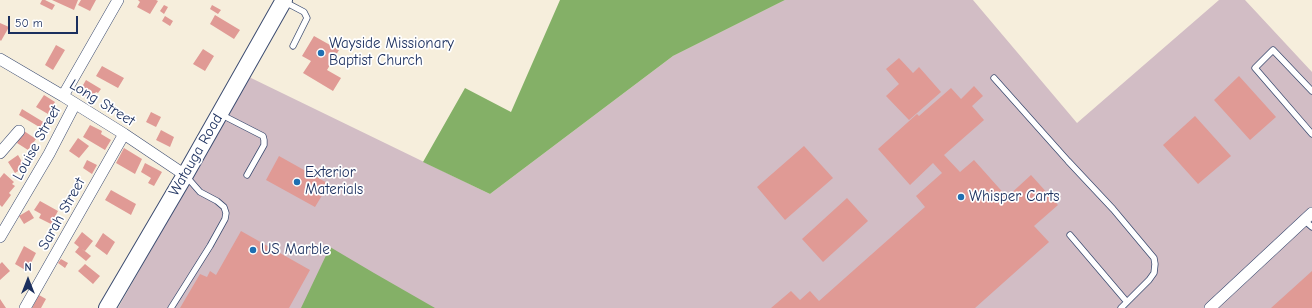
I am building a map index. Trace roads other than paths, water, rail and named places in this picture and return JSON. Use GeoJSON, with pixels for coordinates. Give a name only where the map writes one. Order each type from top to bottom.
{"type":"FeatureCollection","features":[{"type":"Feature","properties":{"kind":"main road","name":"Watauga Road"},"geometry":{"type":"LineString","coordinates":[[107,308],[220,114],[283,1]]}},
{"type":"Feature","properties":{"kind":"street","name":"Louise Street"},"geometry":{"type":"LineString","coordinates":[[63,96],[118,0]]}},
{"type":"Feature","properties":{"kind":"street","name":"Long Street"},"geometry":{"type":"LineString","coordinates":[[0,59],[124,134],[185,175]]}},
{"type":"Feature","properties":{"kind":"street","name":"Louise Street"},"geometry":{"type":"LineString","coordinates":[[0,237],[49,154],[75,104]]}},
{"type":"Feature","properties":{"kind":"street"},"geometry":{"type":"LineString","coordinates":[[0,153],[19,131]]}},
{"type":"Feature","properties":{"kind":"street","name":"Sarah Street"},"geometry":{"type":"LineString","coordinates":[[25,308],[124,134]]}},
{"type":"Feature","properties":{"kind":"street"},"geometry":{"type":"LineString","coordinates":[[1210,308],[1309,220]]}},
{"type":"Feature","properties":{"kind":"lane"},"geometry":{"type":"LineString","coordinates":[[283,1],[304,12],[307,18],[293,46]]}},
{"type":"Feature","properties":{"kind":"lane"},"geometry":{"type":"LineString","coordinates":[[1311,132],[1255,68],[1272,50],[1312,91]]}},
{"type":"Feature","properties":{"kind":"lane"},"geometry":{"type":"LineString","coordinates":[[994,78],[1113,209],[1154,258],[1154,272],[1149,280],[1121,308]]}},
{"type":"Feature","properties":{"kind":"lane"},"geometry":{"type":"LineString","coordinates":[[220,114],[262,136],[264,140],[264,145],[247,175]]}},
{"type":"Feature","properties":{"kind":"lane"},"geometry":{"type":"LineString","coordinates":[[171,308],[210,246],[225,219],[226,213],[224,207],[217,201],[200,192],[185,175]]}},
{"type":"Feature","properties":{"kind":"lane"},"geometry":{"type":"LineString","coordinates":[[1070,235],[1127,302]]}},
{"type":"Feature","properties":{"kind":"place","name":"Wayside Missionary Baptist Church"},"geometry":{"type":"Point","coordinates":[321,53]}},
{"type":"Feature","properties":{"kind":"place","name":"Exterior Materials"},"geometry":{"type":"Point","coordinates":[297,182]}},
{"type":"Feature","properties":{"kind":"place","name":"Whisper Carts"},"geometry":{"type":"Point","coordinates":[961,197]}},
{"type":"Feature","properties":{"kind":"place","name":"US Marble"},"geometry":{"type":"Point","coordinates":[253,250]}}]}
